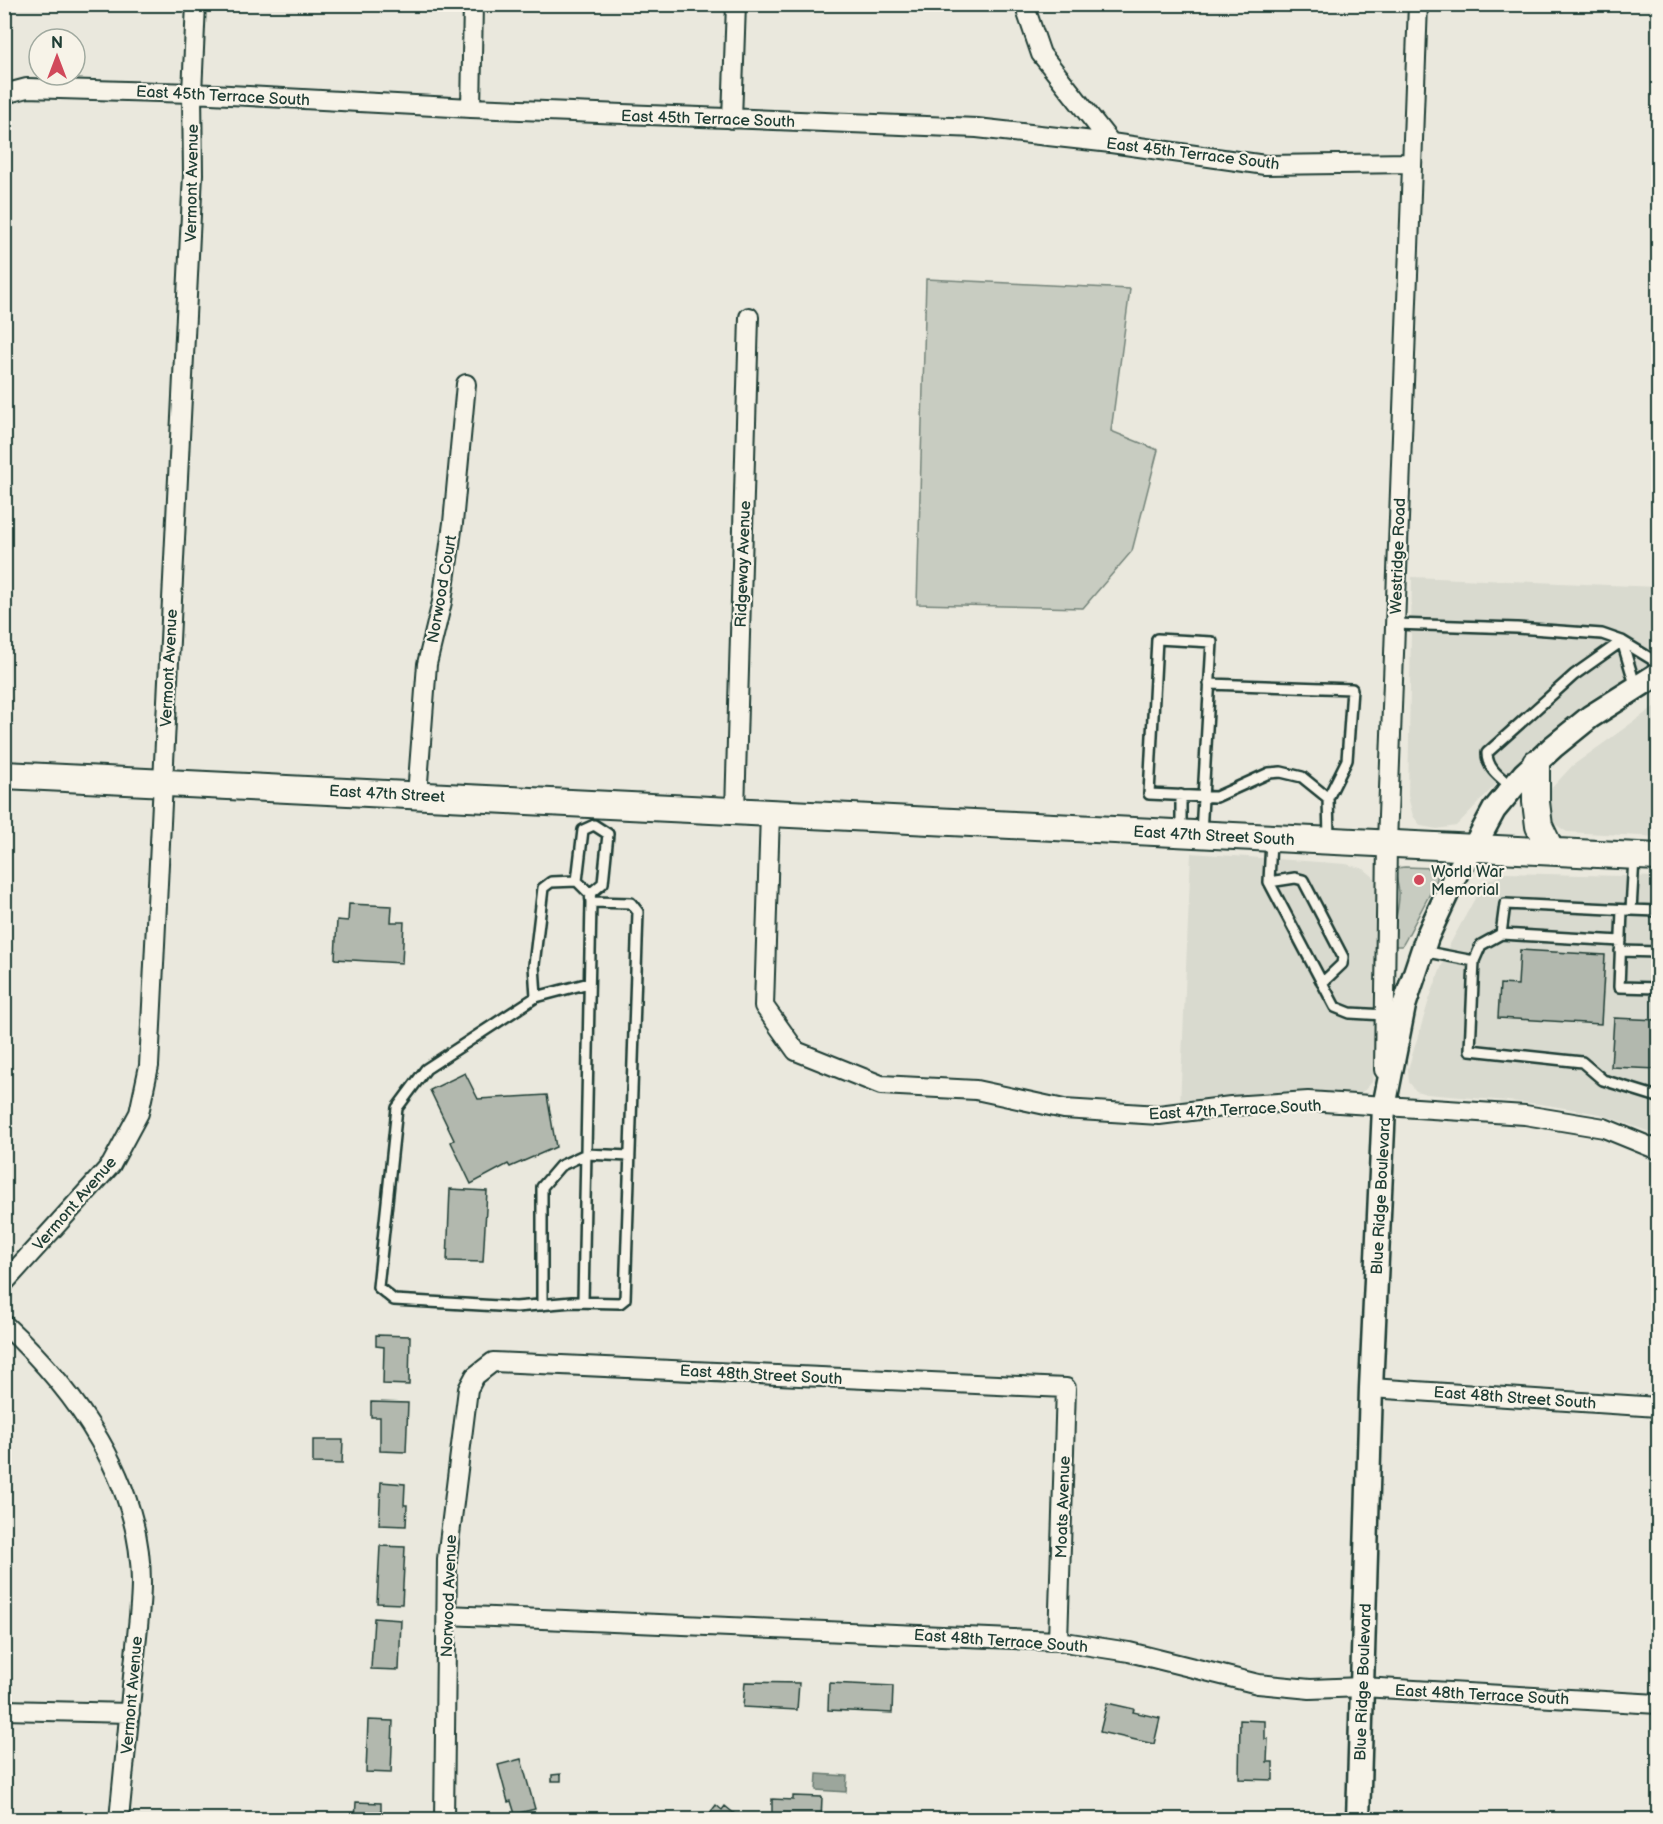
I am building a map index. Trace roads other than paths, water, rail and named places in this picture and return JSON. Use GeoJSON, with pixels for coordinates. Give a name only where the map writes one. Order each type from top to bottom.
{"type":"FeatureCollection","features":[{"type":"Feature","properties":{"kind":"main road"},"geometry":{"type":"LineString","coordinates":[[1536,763],[1536,802],[1539,826],[1551,851]]}},
{"type":"Feature","properties":{"kind":"main road","name":"East 47th Street"},"geometry":{"type":"LineString","coordinates":[[4,775],[417,795],[596,815],[735,811],[770,813]]}},
{"type":"Feature","properties":{"kind":"main road","name":"East 47th Street South"},"geometry":{"type":"LineString","coordinates":[[770,813],[1646,856]]}},
{"type":"Feature","properties":{"kind":"street","name":"Vermont Avenue"},"geometry":{"type":"LineString","coordinates":[[4,1283],[111,1165],[139,1113],[149,1066],[193,174],[192,93],[196,4]]}},
{"type":"Feature","properties":{"kind":"street"},"geometry":{"type":"LineString","coordinates":[[471,108],[473,4]]}},
{"type":"Feature","properties":{"kind":"street"},"geometry":{"type":"LineString","coordinates":[[732,119],[736,4]]}},
{"type":"Feature","properties":{"kind":"street"},"geometry":{"type":"LineString","coordinates":[[1027,4],[1027,13],[1041,54],[1111,143]]}},
{"type":"Feature","properties":{"kind":"street","name":"Westridge Road"},"geometry":{"type":"LineString","coordinates":[[1384,1107],[1388,843],[1418,4]]}},
{"type":"Feature","properties":{"kind":"street","name":"East 45th Terrace South"},"geometry":{"type":"LineString","coordinates":[[4,94],[27,88],[192,93],[471,108],[976,128],[1111,143],[1265,165],[1411,163]]}},
{"type":"Feature","properties":{"kind":"street","name":"Ridgeway Avenue"},"geometry":{"type":"LineString","coordinates":[[735,811],[749,317]]}},
{"type":"Feature","properties":{"kind":"street","name":"Norwood Court"},"geometry":{"type":"LineString","coordinates":[[417,795],[427,664],[442,602],[453,523],[466,384]]}},
{"type":"Feature","properties":{"kind":"street","name":"Blue Ridge Boulevard"},"geometry":{"type":"LineString","coordinates":[[1358,1820],[1371,1388],[1384,1107],[1404,1006],[1422,951],[1457,872],[1494,810],[1536,763],[1590,717],[1659,674]]}},
{"type":"Feature","properties":{"kind":"street","name":"East 47th Terrace South"},"geometry":{"type":"LineString","coordinates":[[770,813],[764,1006],[796,1051],[881,1085],[976,1090],[1064,1109],[1159,1115],[1231,1106],[1308,1101],[1525,1115],[1604,1128],[1659,1150]]}},
{"type":"Feature","properties":{"kind":"street","name":"Vermont Avenue"},"geometry":{"type":"LineString","coordinates":[[4,1324],[33,1350],[70,1393],[100,1441],[125,1494],[135,1533],[141,1583],[119,1820]]}},
{"type":"Feature","properties":{"kind":"street","name":"East 48th Street South"},"geometry":{"type":"LineString","coordinates":[[475,1376],[493,1362],[1052,1388]]}},
{"type":"Feature","properties":{"kind":"street","name":"Norwood Avenue"},"geometry":{"type":"LineString","coordinates":[[444,1820],[447,1560],[468,1389],[475,1376]]}},
{"type":"Feature","properties":{"kind":"street","name":"Moats Avenue"},"geometry":{"type":"LineString","coordinates":[[1052,1388],[1066,1388],[1058,1641]]}},
{"type":"Feature","properties":{"kind":"street","name":"East 48th Street South"},"geometry":{"type":"LineString","coordinates":[[1371,1388],[1659,1407]]}},
{"type":"Feature","properties":{"kind":"street","name":"East 48th Terrace South"},"geometry":{"type":"LineString","coordinates":[[446,1615],[1058,1641],[1129,1652],[1258,1684],[1310,1689],[1362,1687],[1659,1704]]}},
{"type":"Feature","properties":{"kind":"street"},"geometry":{"type":"LineString","coordinates":[[4,1710],[130,1713]]}},
{"type":"Feature","properties":{"kind":"lane"},"geometry":{"type":"LineString","coordinates":[[1395,624],[1517,628],[1602,634],[1622,641],[1659,663]]}},
{"type":"Feature","properties":{"kind":"lane"},"geometry":{"type":"LineString","coordinates":[[1191,833],[1203,797],[1212,642],[1157,639],[1149,794],[1203,797],[1216,797],[1269,773],[1281,772],[1302,777],[1328,798]]}},
{"type":"Feature","properties":{"kind":"lane"},"geometry":{"type":"LineString","coordinates":[[1622,641],[1637,688]]}},
{"type":"Feature","properties":{"kind":"lane"},"geometry":{"type":"LineString","coordinates":[[1512,788],[1492,770],[1488,763],[1487,753],[1574,675],[1622,641]]}},
{"type":"Feature","properties":{"kind":"lane"},"geometry":{"type":"LineString","coordinates":[[1209,684],[1352,689],[1347,760],[1328,798],[1329,840]]}},
{"type":"Feature","properties":{"kind":"lane"},"geometry":{"type":"LineString","coordinates":[[1181,795],[1191,833]]}},
{"type":"Feature","properties":{"kind":"lane"},"geometry":{"type":"LineString","coordinates":[[584,1301],[591,898],[603,883],[608,834],[596,815],[583,830],[577,881],[591,898],[631,903],[638,912],[625,1299],[620,1303],[584,1301],[516,1307],[394,1300],[378,1287],[397,1108],[426,1069],[536,998],[589,983]]}},
{"type":"Feature","properties":{"kind":"lane"},"geometry":{"type":"LineString","coordinates":[[1271,837],[1269,882],[1335,1007],[1350,1013],[1385,1016]]}},
{"type":"Feature","properties":{"kind":"lane"},"geometry":{"type":"LineString","coordinates":[[1646,856],[1627,910],[1621,946],[1619,987],[1659,988]]}},
{"type":"Feature","properties":{"kind":"lane"},"geometry":{"type":"LineString","coordinates":[[1269,882],[1295,878],[1303,880],[1343,957],[1342,964],[1322,983]]}},
{"type":"Feature","properties":{"kind":"lane"},"geometry":{"type":"LineString","coordinates":[[536,998],[534,965],[543,888],[551,882],[577,881]]}},
{"type":"Feature","properties":{"kind":"lane"},"geometry":{"type":"LineString","coordinates":[[1501,934],[1504,904],[1659,911]]}},
{"type":"Feature","properties":{"kind":"lane"},"geometry":{"type":"LineString","coordinates":[[1659,952],[1501,934],[1481,945],[1474,962],[1470,1050],[1582,1062],[1603,1080],[1659,1097]]}},
{"type":"Feature","properties":{"kind":"lane"},"geometry":{"type":"LineString","coordinates":[[1422,951],[1474,962]]}},
{"type":"Feature","properties":{"kind":"lane"},"geometry":{"type":"LineString","coordinates":[[542,1305],[542,1187],[560,1166],[586,1154],[629,1156]]}},
{"type":"Feature","properties":{"kind":"place","name":"World War Memorial"},"geometry":{"type":"Point","coordinates":[1419,880]}}]}
